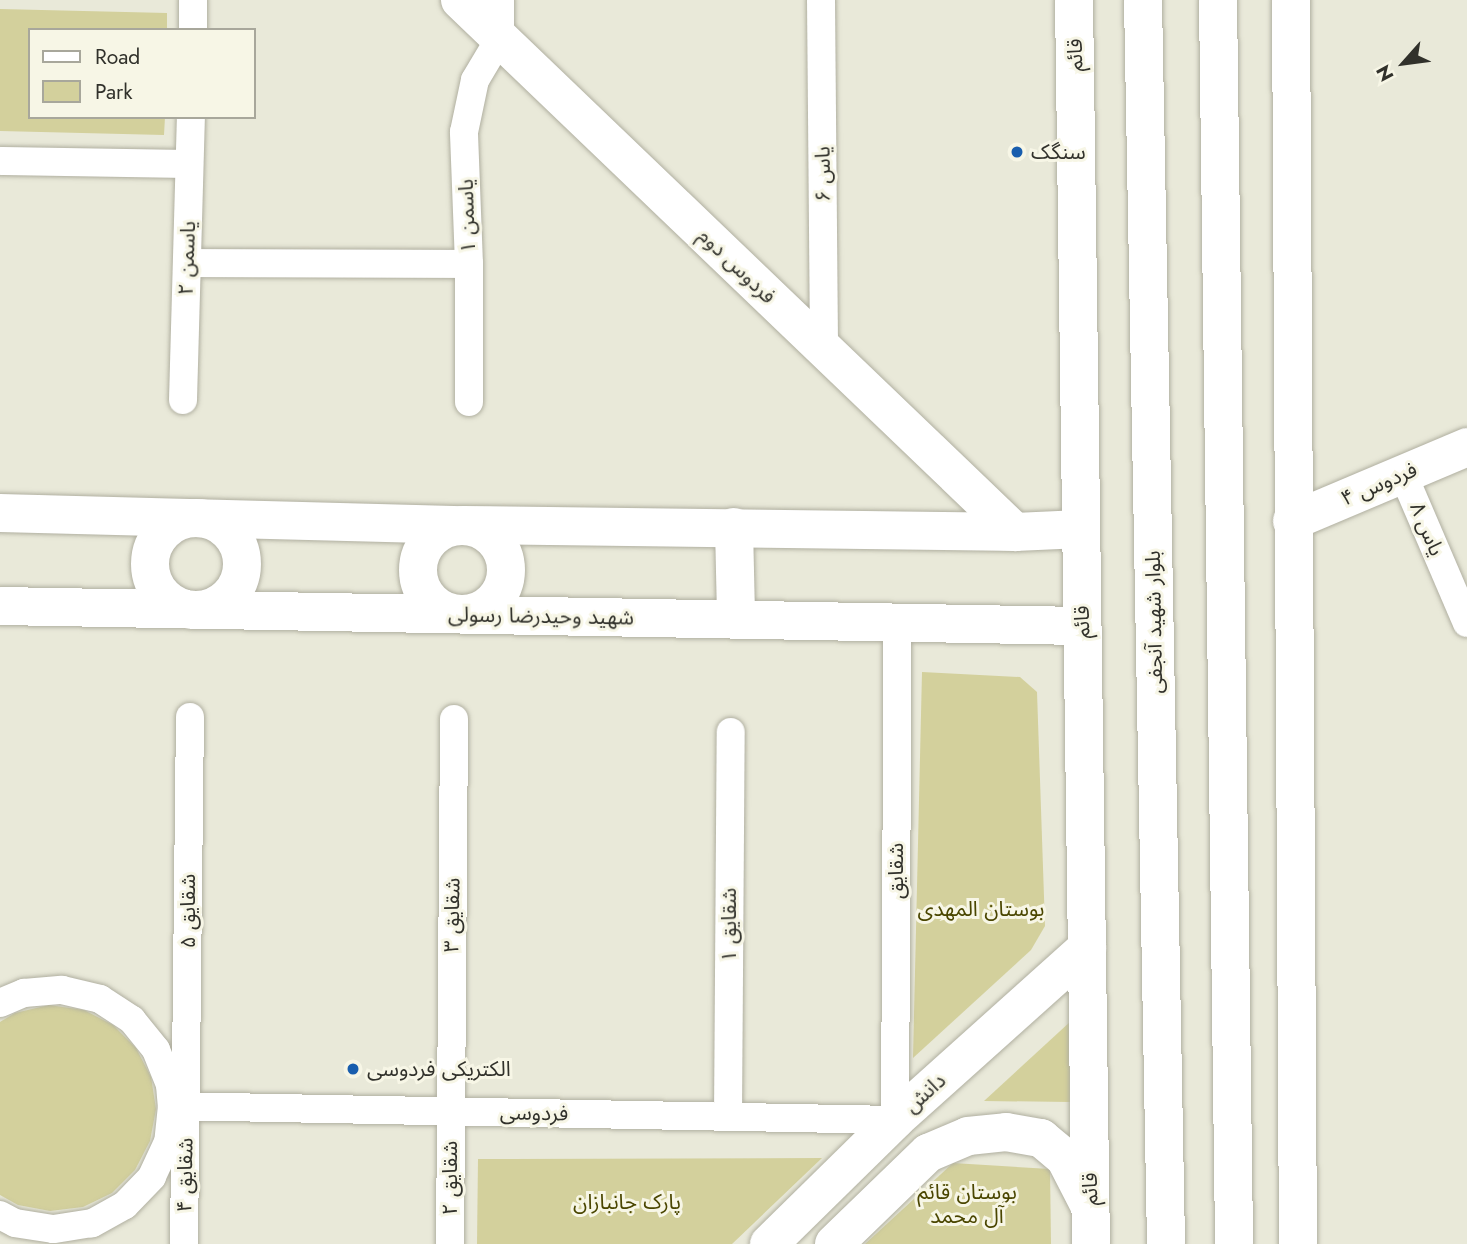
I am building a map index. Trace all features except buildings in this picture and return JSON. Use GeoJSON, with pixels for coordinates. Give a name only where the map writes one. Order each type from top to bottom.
{"type":"FeatureCollection","features":[{"type":"Feature","properties":{"kind":"main road","name":"فردوس دوم"},"geometry":{"type":"LineString","coordinates":[[460,0],[1015,532]]}},
{"type":"Feature","properties":{"kind":"main road","name":"قائم"},"geometry":{"type":"LineString","coordinates":[[1074,0],[1091,1226]]}},
{"type":"Feature","properties":{"kind":"main road","name":"بلوار شهید آنجفی"},"geometry":{"type":"LineString","coordinates":[[1143,0],[1166,1244]]}},
{"type":"Feature","properties":{"kind":"main road"},"geometry":{"type":"LineString","coordinates":[[1218,0],[1222,513],[1234,1244]]}},
{"type":"Feature","properties":{"kind":"main road"},"geometry":{"type":"LineString","coordinates":[[1291,0],[1298,1244]]}},
{"type":"Feature","properties":{"kind":"main road","name":"فردوس ۴"},"geometry":{"type":"LineString","coordinates":[[1292,521],[1467,447]]}},
{"type":"Feature","properties":{"kind":"main road"},"geometry":{"type":"LineString","coordinates":[[0,513],[463,525],[1015,532],[1082,529]]}},
{"type":"Feature","properties":{"kind":"main road"},"geometry":{"type":"LineString","coordinates":[[193,518],[222,526],[240,550],[242,565],[240,580],[232,593],[215,606],[192,610],[178,606],[160,592],[151,571],[151,556],[166,530],[178,522],[193,518]]}},
{"type":"Feature","properties":{"kind":"main road"},"geometry":{"type":"LineString","coordinates":[[463,525],[489,535],[505,559],[506,573],[496,599],[471,614],[442,610],[429,601],[421,589],[417,566],[424,545],[434,534],[448,527],[463,525]]}},
{"type":"Feature","properties":{"kind":"main road"},"geometry":{"type":"LineString","coordinates":[[734,527],[736,618]]}},
{"type":"Feature","properties":{"kind":"main road","name":"شهید وحیدرضا رسولی"},"geometry":{"type":"LineString","coordinates":[[0,606],[1082,626]]}},
{"type":"Feature","properties":{"kind":"main road","name":"دانش"},"geometry":{"type":"LineString","coordinates":[[769,1244],[895,1121],[1087,948]]}},
{"type":"Feature","properties":{"kind":"main road"},"geometry":{"type":"LineString","coordinates":[[895,1121],[928,1153]]}},
{"type":"Feature","properties":{"kind":"main road"},"geometry":{"type":"LineString","coordinates":[[834,1244],[928,1153],[968,1136],[1006,1132],[1041,1138],[1065,1158],[1091,1226]]}},
{"type":"Feature","properties":{"kind":"street"},"geometry":{"type":"LineString","coordinates":[[193,0],[193,28]]}},
{"type":"Feature","properties":{"kind":"street"},"geometry":{"type":"LineString","coordinates":[[500,0],[500,38]]}},
{"type":"Feature","properties":{"kind":"street","name":"یاس ۶"},"geometry":{"type":"LineString","coordinates":[[821,0],[824,349]]}},
{"type":"Feature","properties":{"kind":"street","name":"یاسمن ۱"},"geometry":{"type":"LineString","coordinates":[[468,402],[469,264],[464,132],[475,80],[500,38]]}},
{"type":"Feature","properties":{"kind":"street","name":"یاسمن ۲"},"geometry":{"type":"LineString","coordinates":[[183,400],[191,119]]}},
{"type":"Feature","properties":{"kind":"street"},"geometry":{"type":"LineString","coordinates":[[0,161],[189,164]]}},
{"type":"Feature","properties":{"kind":"street"},"geometry":{"type":"LineString","coordinates":[[187,263],[469,264]]}},
{"type":"Feature","properties":{"kind":"street","name":"یاس ۸"},"geometry":{"type":"LineString","coordinates":[[1403,474],[1467,623]]}},
{"type":"Feature","properties":{"kind":"street","name":"شقایق"},"geometry":{"type":"LineString","coordinates":[[895,1121],[898,622]]}},
{"type":"Feature","properties":{"kind":"street","name":"شقایق ۵"},"geometry":{"type":"LineString","coordinates":[[180,1106],[190,716]]}},
{"type":"Feature","properties":{"kind":"street","name":"شقایق ۳"},"geometry":{"type":"LineString","coordinates":[[449,1112],[454,719]]}},
{"type":"Feature","properties":{"kind":"street","name":"شقایق ۱"},"geometry":{"type":"LineString","coordinates":[[728,1117],[731,732]]}},
{"type":"Feature","properties":{"kind":"street"},"geometry":{"type":"LineString","coordinates":[[0,1003],[24,993],[62,990],[100,999],[132,1020],[156,1050],[180,1106],[152,1177],[125,1205],[92,1223],[53,1229],[15,1223],[0,1215]]}},
{"type":"Feature","properties":{"kind":"street","name":"فردوسی"},"geometry":{"type":"LineString","coordinates":[[180,1106],[895,1121]]}},
{"type":"Feature","properties":{"kind":"street","name":"شقایق ۴"},"geometry":{"type":"LineString","coordinates":[[180,1106],[184,1244]]}},
{"type":"Feature","properties":{"kind":"street","name":"شقایق ۲"},"geometry":{"type":"LineString","coordinates":[[449,1112],[450,1244]]}},
{"type":"Feature","properties":{"kind":"green space"},"geometry":{"type":"Polygon","coordinates":[[[0,9],[167,13],[167,28],[28,28],[28,119],[165,119],[164,135],[0,131],[0,9]]]}},
{"type":"Feature","properties":{"kind":"green space","name":"بوستان المهدی"},"geometry":{"type":"Polygon","coordinates":[[[922,672],[1020,677],[1037,692],[1045,926],[1031,950],[913,1058],[922,672]]]}},
{"type":"Feature","properties":{"kind":"green space"},"geometry":{"type":"Polygon","coordinates":[[[49,1005],[84,1010],[113,1025],[136,1048],[151,1077],[156,1109],[150,1141],[135,1170],[112,1193],[83,1207],[50,1211],[18,1205],[0,1195],[0,1022],[15,1013],[49,1005]]]}},
{"type":"Feature","properties":{"kind":"green space"},"geometry":{"type":"Polygon","coordinates":[[[1071,1021],[1070,1102],[984,1101],[1071,1021]]]}},
{"type":"Feature","properties":{"kind":"green space","name":"پارک جانبازان"},"geometry":{"type":"Polygon","coordinates":[[[822,1158],[732,1244],[477,1244],[478,1159],[822,1158]]]}},
{"type":"Feature","properties":{"kind":"green space","name":"بوستان قائم آل محمد"},"geometry":{"type":"Polygon","coordinates":[[[953,1163],[1050,1169],[1051,1244],[865,1244],[953,1163]]]}},
{"type":"Feature","properties":{"kind":"place","name":"سنگک"},"geometry":{"type":"Point","coordinates":[1017,152]}},
{"type":"Feature","properties":{"kind":"place","name":"الکتریکی فردوسی"},"geometry":{"type":"Point","coordinates":[353,1069]}}]}
